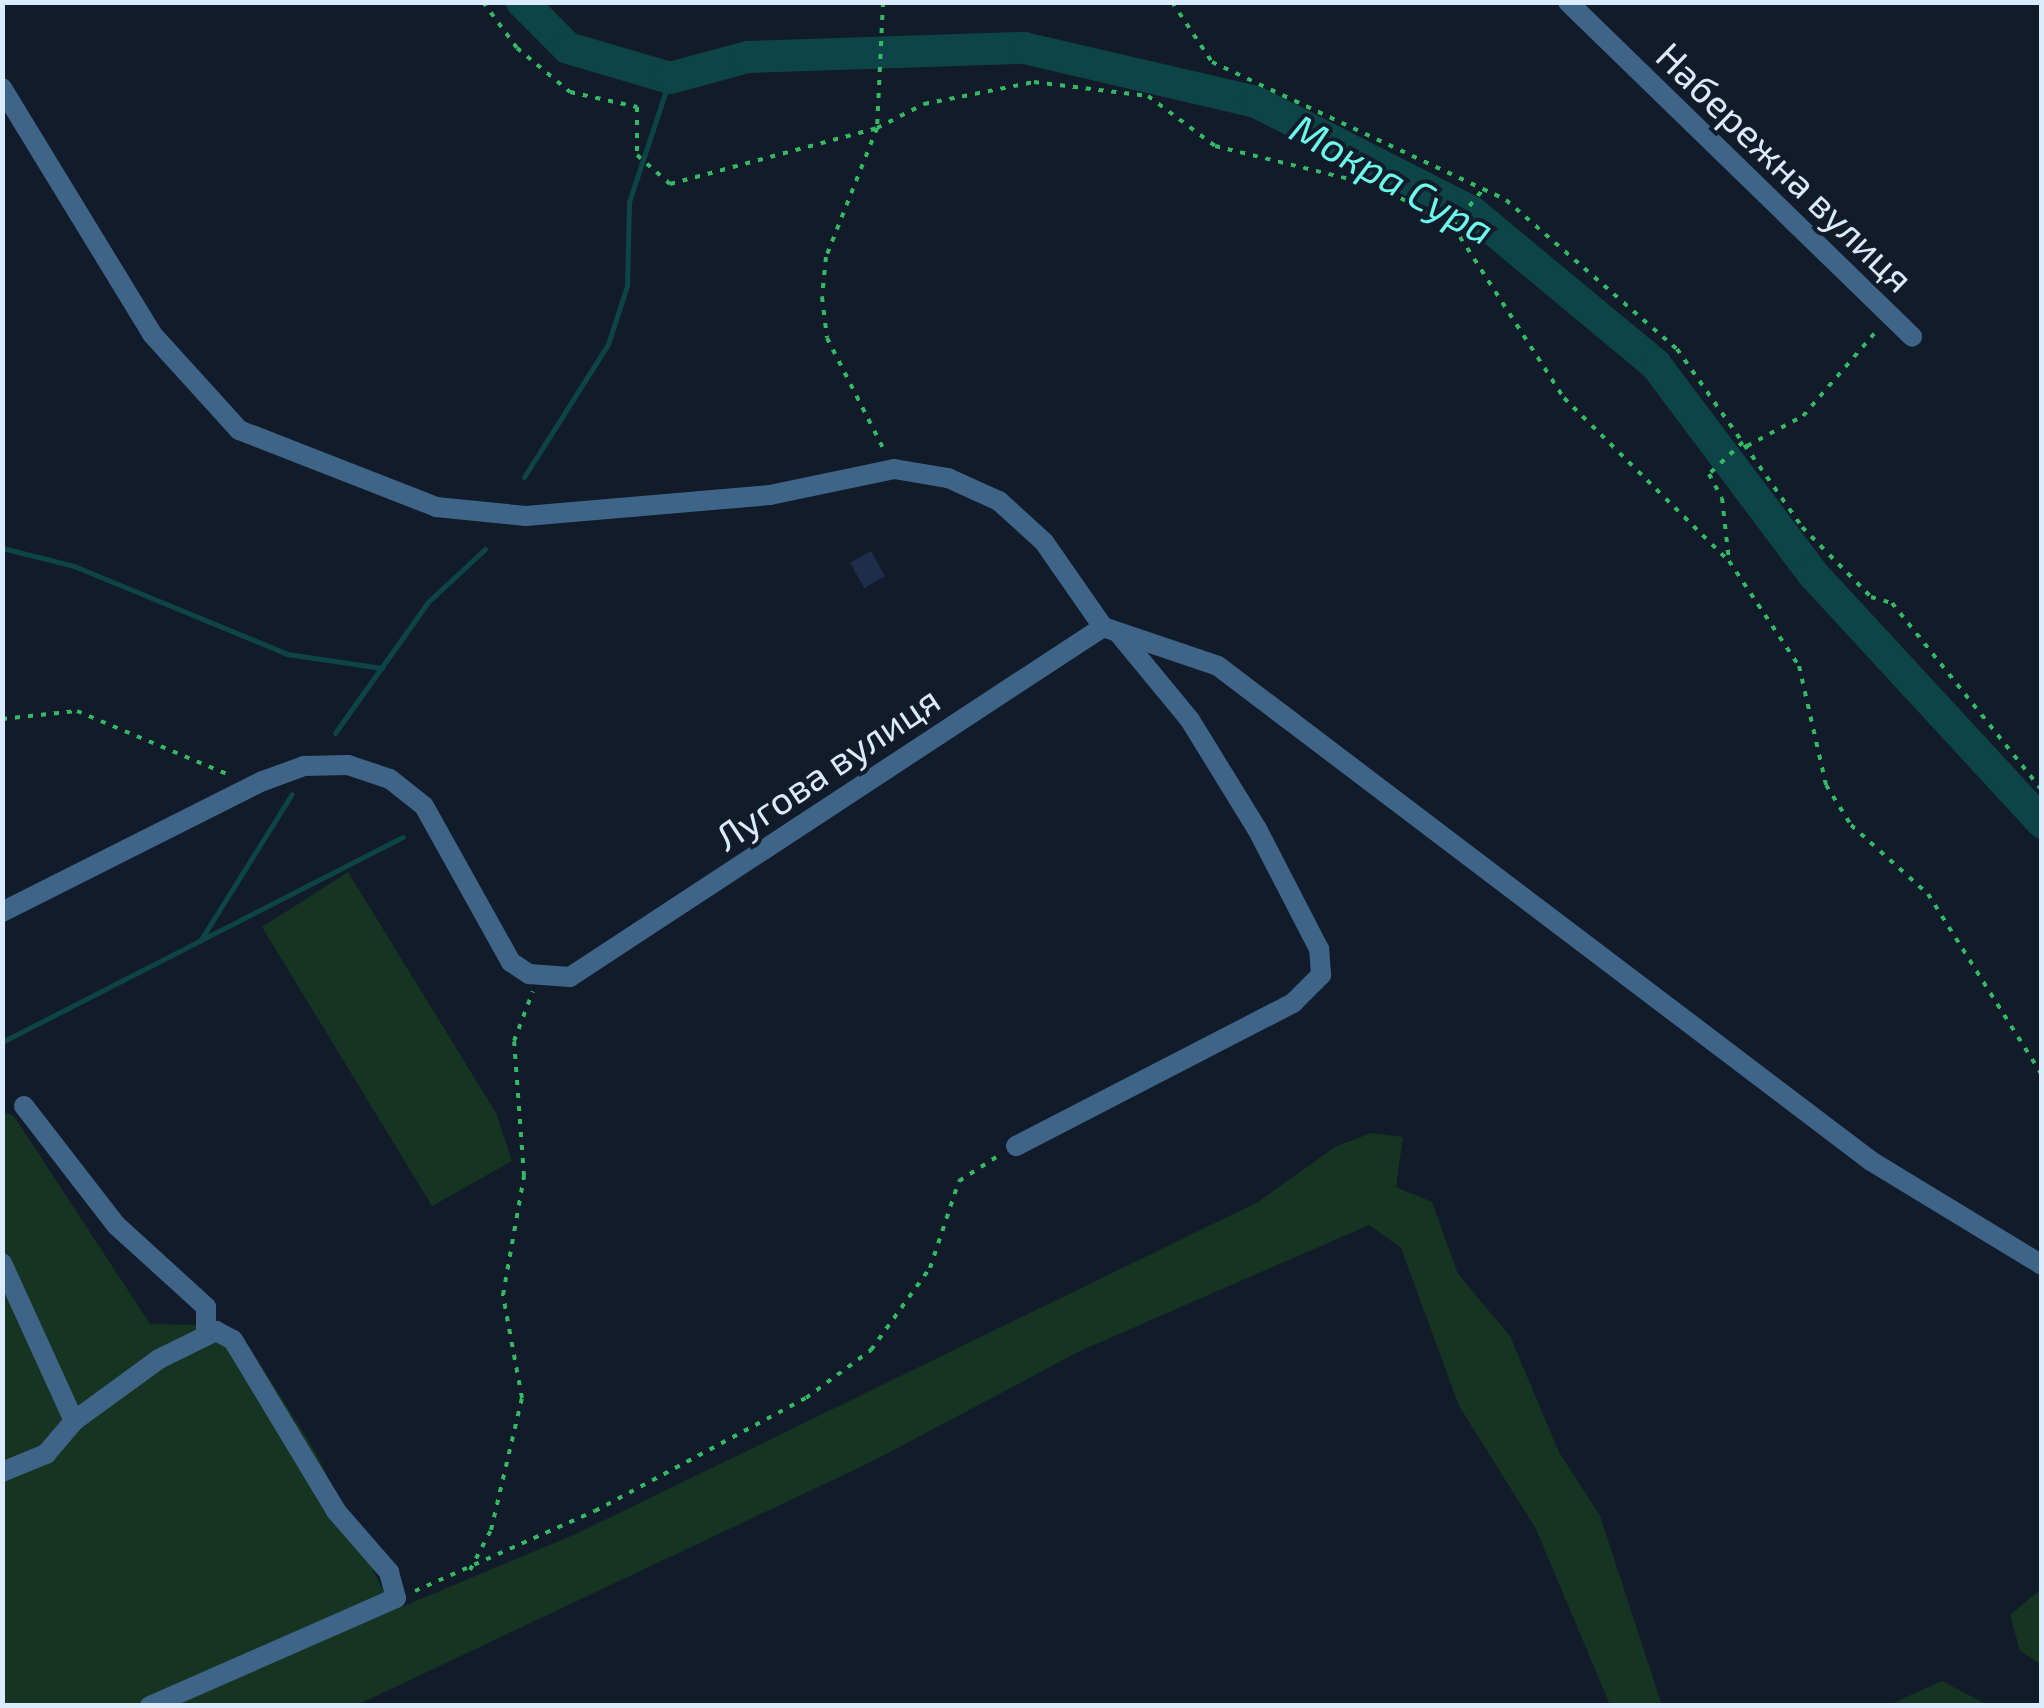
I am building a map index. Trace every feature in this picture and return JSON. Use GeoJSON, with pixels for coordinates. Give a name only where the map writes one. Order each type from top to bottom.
{"type":"FeatureCollection","features":[{"type":"Feature","properties":{"kind":"street","name":"Набережна вулиця"},"geometry":{"type":"LineString","coordinates":[[1568,2],[1890,319],[1912,336]]}},
{"type":"Feature","properties":{"kind":"street"},"geometry":{"type":"LineString","coordinates":[[2,88],[152,334],[240,430],[436,507],[526,516],[770,494],[894,469],[948,478],[998,502],[1044,542],[1111,631],[1190,720],[1258,828],[1319,950],[1320,975],[1293,1003],[1016,1146]]}},
{"type":"Feature","properties":{"kind":"street"},"geometry":{"type":"LineString","coordinates":[[1111,631],[1218,666],[1872,1161],[2042,1265]]}},
{"type":"Feature","properties":{"kind":"street","name":"Лугова вулиця"},"geometry":{"type":"LineString","coordinates":[[539,976],[588,968],[1111,631]]}},
{"type":"Feature","properties":{"kind":"street"},"geometry":{"type":"LineString","coordinates":[[2,912],[263,781],[304,766],[348,765],[390,780],[424,806],[499,945],[539,976]]}},
{"type":"Feature","properties":{"kind":"street"},"geometry":{"type":"LineString","coordinates":[[24,1106],[116,1225],[206,1307],[206,1330]]}},
{"type":"Feature","properties":{"kind":"street"},"geometry":{"type":"LineString","coordinates":[[2,1263],[74,1421]]}},
{"type":"Feature","properties":{"kind":"street"},"geometry":{"type":"LineString","coordinates":[[2,1472],[46,1454],[74,1421],[206,1330]]}},
{"type":"Feature","properties":{"kind":"street"},"geometry":{"type":"LineString","coordinates":[[150,1706],[396,1598],[389,1572],[336,1510],[232,1340],[206,1330]]}},
{"type":"Feature","properties":{"kind":"path"},"geometry":{"type":"LineString","coordinates":[[482,2],[570,92],[637,107],[640,158],[670,184],[712,178],[877,128],[924,104],[1034,82],[1148,96],[1215,146],[1378,186],[1453,226],[1564,398],[1729,561],[1799,666],[1826,785],[1851,824],[1928,894],[2042,1075]]}},
{"type":"Feature","properties":{"kind":"path"},"geometry":{"type":"LineString","coordinates":[[623,2],[657,2]]}},
{"type":"Feature","properties":{"kind":"path"},"geometry":{"type":"LineString","coordinates":[[884,2],[876,78],[877,128],[826,256],[822,297],[828,338],[894,469]]}},
{"type":"Feature","properties":{"kind":"path"},"geometry":{"type":"LineString","coordinates":[[1172,2],[1212,62],[1485,188],[1677,349],[1802,526],[1871,597],[1892,603],[2042,790]]}},
{"type":"Feature","properties":{"kind":"path"},"geometry":{"type":"LineString","coordinates":[[1453,226],[1485,188]]}},
{"type":"Feature","properties":{"kind":"path"},"geometry":{"type":"LineString","coordinates":[[1729,561],[1722,498],[1709,474],[1744,444],[1802,416],[1890,319]]}},
{"type":"Feature","properties":{"kind":"path"},"geometry":{"type":"LineString","coordinates":[[2,719],[77,711],[242,777]]}},
{"type":"Feature","properties":{"kind":"path"},"geometry":{"type":"LineString","coordinates":[[470,1570],[491,1530],[522,1398],[502,1295],[524,1176],[514,1041],[539,976]]}},
{"type":"Feature","properties":{"kind":"path"},"geometry":{"type":"LineString","coordinates":[[396,1598],[470,1570],[806,1398],[871,1350],[930,1268],[959,1181],[1016,1146]]}},
{"type":"Feature","properties":{"kind":"green space"},"geometry":{"type":"Polygon","coordinates":[[[348,872],[496,1113],[512,1161],[432,1206],[262,927],[348,872]]]}},
{"type":"Feature","properties":{"kind":"green space"},"geometry":{"type":"Polygon","coordinates":[[[2,1111],[14,1116],[150,1324],[214,1325],[245,1340],[316,1453],[385,1594],[135,1705],[3,1705],[2,1111]]]}},
{"type":"Feature","properties":{"kind":"green space"},"geometry":{"type":"Polygon","coordinates":[[[1371,1133],[1403,1137],[1396,1187],[1432,1202],[1458,1274],[1510,1336],[1559,1452],[1600,1516],[1662,1705],[1610,1705],[1536,1529],[1459,1406],[1401,1248],[1369,1225],[1080,1351],[873,1461],[357,1705],[165,1706],[578,1533],[1258,1202],[1335,1147],[1371,1133]]]}},
{"type":"Feature","properties":{"kind":"green space"},"geometry":{"type":"Polygon","coordinates":[[[2041,1589],[2041,1664],[2020,1651],[2010,1615],[2041,1589]]]}},
{"type":"Feature","properties":{"kind":"green space"},"geometry":{"type":"Polygon","coordinates":[[[1942,1681],[1988,1705],[1889,1705],[1942,1681]]]}},
{"type":"Feature","properties":{"kind":"building"},"geometry":{"type":"Polygon","coordinates":[[[871,551],[885,576],[864,588],[850,563],[871,551]]]}},
{"type":"Feature","properties":{"kind":"waterway","name":"Мокра Сура"},"geometry":{"type":"LineString","coordinates":[[522,2],[568,48],[670,78],[748,57],[1024,48],[1256,102],[1472,212],[1656,365],[1813,574],[2042,822]]}},
{"type":"Feature","properties":{"kind":"waterway"},"geometry":{"type":"LineString","coordinates":[[524,477],[608,344],[627,286],[629,202],[670,78]]}},
{"type":"Feature","properties":{"kind":"waterway"},"geometry":{"type":"LineString","coordinates":[[2,548],[74,566],[287,654],[382,668]]}},
{"type":"Feature","properties":{"kind":"waterway"},"geometry":{"type":"LineString","coordinates":[[335,733],[428,602],[485,549]]}},
{"type":"Feature","properties":{"kind":"waterway"},"geometry":{"type":"LineString","coordinates":[[200,941],[292,794]]}},
{"type":"Feature","properties":{"kind":"waterway"},"geometry":{"type":"LineString","coordinates":[[2,1042],[403,837]]}}]}
